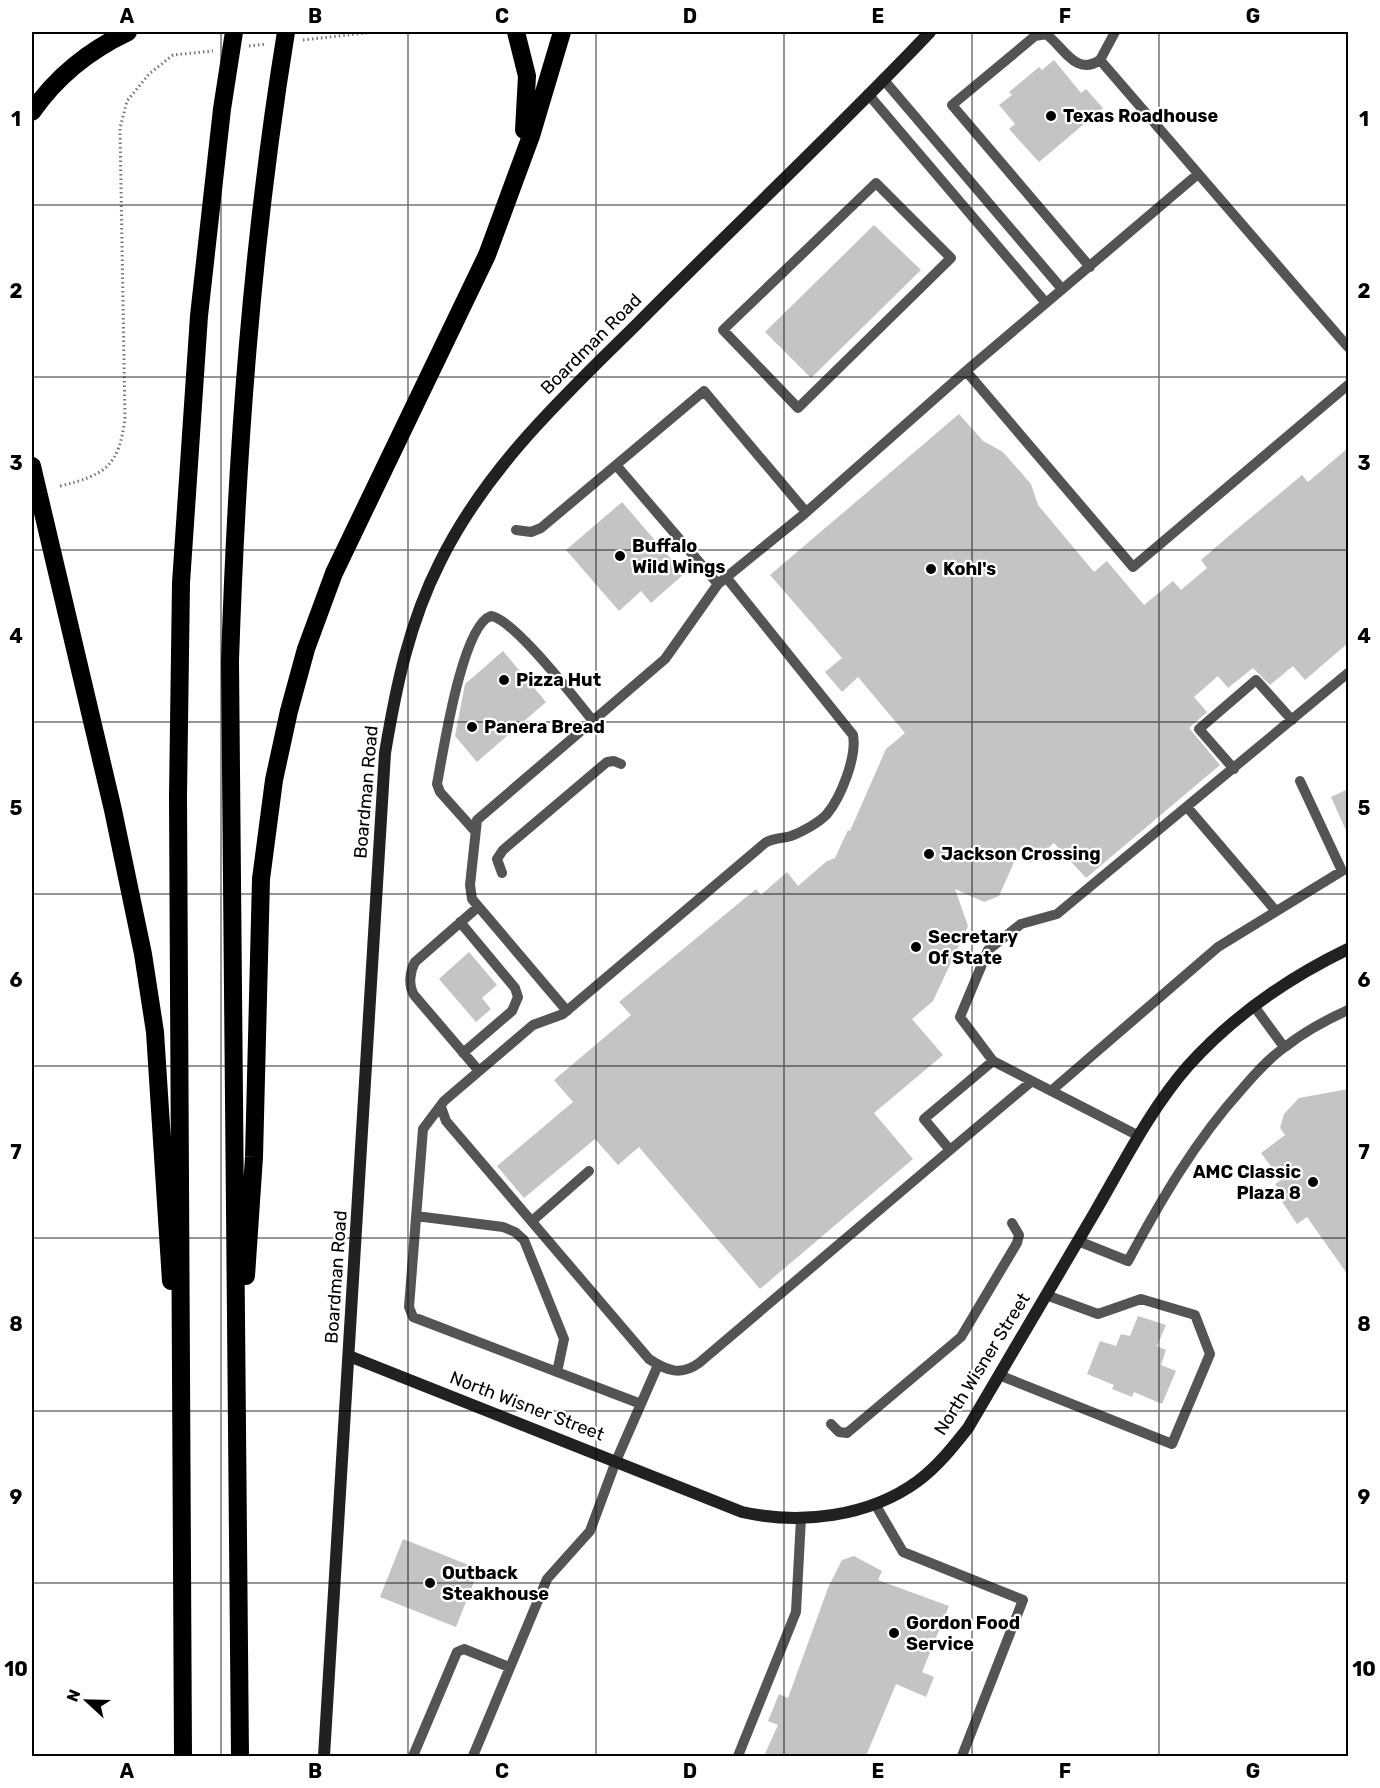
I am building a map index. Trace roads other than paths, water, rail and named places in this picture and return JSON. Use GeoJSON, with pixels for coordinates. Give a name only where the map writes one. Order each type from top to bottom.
{"type":"FeatureCollection","features":[{"type":"Feature","properties":{"kind":"highway"},"geometry":{"type":"LineString","coordinates":[[32,112],[74,66],[105,43],[128,32]]}},
{"type":"Feature","properties":{"kind":"highway"},"geometry":{"type":"LineString","coordinates":[[493,238],[520,148],[527,106],[526,76],[516,32]]}},
{"type":"Feature","properties":{"kind":"highway"},"geometry":{"type":"LineString","coordinates":[[237,1398],[254,1157],[258,913],[268,820],[281,746],[306,649],[334,573],[461,313],[493,238],[531,136],[562,32]]}},
{"type":"Feature","properties":{"kind":"highway"},"geometry":{"type":"LineString","coordinates":[[240,1756],[229,724],[238,482],[252,300],[279,41]]}},
{"type":"Feature","properties":{"kind":"highway"},"geometry":{"type":"LineString","coordinates":[[183,1756],[178,796],[181,582],[200,304],[220,120],[232,46]]}},
{"type":"Feature","properties":{"kind":"highway"},"geometry":{"type":"LineString","coordinates":[[32,466],[118,831],[151,1001],[183,1486]]}},
{"type":"Feature","properties":{"kind":"main road","name":"Boardman Road"},"geometry":{"type":"LineString","coordinates":[[324,1756],[385,753],[400,668],[426,593],[464,519],[500,467],[526,435],[930,32]]}},
{"type":"Feature","properties":{"kind":"main road","name":"North Wisner Street"},"geometry":{"type":"LineString","coordinates":[[349,1356],[742,1512],[771,1518],[801,1518],[848,1512],[875,1504],[916,1482],[932,1469],[968,1428],[1139,1136],[1186,1068],[1225,1028],[1254,1006],[1318,963],[1348,949]]}},
{"type":"Feature","properties":{"kind":"lane"},"geometry":{"type":"LineString","coordinates":[[1090,267],[952,105],[1039,34],[1050,36],[1073,62],[1087,65],[1100,60],[1115,32]]}},
{"type":"Feature","properties":{"kind":"lane"},"geometry":{"type":"LineString","coordinates":[[1100,60],[1348,347]]}},
{"type":"Feature","properties":{"kind":"lane"},"geometry":{"type":"LineString","coordinates":[[883,79],[1062,290]]}},
{"type":"Feature","properties":{"kind":"lane"},"geometry":{"type":"LineString","coordinates":[[868,94],[1046,303]]}},
{"type":"Feature","properties":{"kind":"lane"},"geometry":{"type":"LineString","coordinates":[[567,1011],[478,907],[470,890],[474,831],[483,814],[666,659],[722,580],[806,512],[966,371],[1198,174]]}},
{"type":"Feature","properties":{"kind":"lane"},"geometry":{"type":"LineString","coordinates":[[876,183],[951,258],[798,408],[723,330],[876,183]]}},
{"type":"Feature","properties":{"kind":"lane"},"geometry":{"type":"LineString","coordinates":[[966,371],[1133,567],[1348,385]]}},
{"type":"Feature","properties":{"kind":"lane"},"geometry":{"type":"LineString","coordinates":[[516,530],[531,532],[541,528],[704,392],[806,512]]}},
{"type":"Feature","properties":{"kind":"lane"},"geometry":{"type":"LineString","coordinates":[[616,465],[722,580],[853,735],[855,754],[826,815],[791,836],[778,837],[765,843],[567,1011],[533,1025],[444,1101],[423,1129],[409,1307],[413,1317],[641,1404]]}},
{"type":"Feature","properties":{"kind":"lane"},"geometry":{"type":"LineString","coordinates":[[474,831],[440,792],[437,784],[462,667],[477,629],[486,618],[497,617],[502,620],[548,666],[593,721]]}},
{"type":"Feature","properties":{"kind":"lane"},"geometry":{"type":"LineString","coordinates":[[1139,1136],[993,1061],[960,1017],[988,950],[1021,924],[1057,914],[1348,673]]}},
{"type":"Feature","properties":{"kind":"lane"},"geometry":{"type":"LineString","coordinates":[[1234,769],[1200,729],[1256,680],[1292,720]]}},
{"type":"Feature","properties":{"kind":"lane"},"geometry":{"type":"LineString","coordinates":[[502,873],[497,859],[502,850],[607,762],[614,761],[621,764]]}},
{"type":"Feature","properties":{"kind":"lane"},"geometry":{"type":"LineString","coordinates":[[1051,1091],[1218,947],[1342,871],[1300,781]]}},
{"type":"Feature","properties":{"kind":"lane"},"geometry":{"type":"LineString","coordinates":[[1187,807],[1275,910]]}},
{"type":"Feature","properties":{"kind":"lane"},"geometry":{"type":"LineString","coordinates":[[478,907],[415,962],[411,970],[411,988],[414,995],[478,1071]]}},
{"type":"Feature","properties":{"kind":"lane"},"geometry":{"type":"LineString","coordinates":[[460,922],[515,988],[518,996],[512,1011],[463,1053]]}},
{"type":"Feature","properties":{"kind":"lane"},"geometry":{"type":"LineString","coordinates":[[1254,1006],[1284,1047]]}},
{"type":"Feature","properties":{"kind":"lane"},"geometry":{"type":"LineString","coordinates":[[1078,1241],[1128,1261],[1159,1203],[1194,1147],[1230,1102],[1284,1047],[1348,1010]]}},
{"type":"Feature","properties":{"kind":"lane"},"geometry":{"type":"LineString","coordinates":[[950,1150],[924,1119],[993,1061]]}},
{"type":"Feature","properties":{"kind":"lane"},"geometry":{"type":"LineString","coordinates":[[441,1107],[446,1120],[649,1359],[657,1365],[679,1372],[699,1363],[1032,1081]]}},
{"type":"Feature","properties":{"kind":"lane"},"geometry":{"type":"LineString","coordinates":[[532,1221],[589,1172]]}},
{"type":"Feature","properties":{"kind":"lane"},"geometry":{"type":"LineString","coordinates":[[416,1216],[503,1227],[515,1232],[524,1240],[564,1340],[557,1372]]}},
{"type":"Feature","properties":{"kind":"lane"},"geometry":{"type":"LineString","coordinates":[[831,1424],[839,1432],[847,1432],[961,1336],[1017,1243],[1019,1235],[1012,1223]]}},
{"type":"Feature","properties":{"kind":"lane"},"geometry":{"type":"LineString","coordinates":[[999,1375],[1172,1444],[1209,1354],[1195,1315],[1141,1299],[1098,1314],[1046,1295]]}},
{"type":"Feature","properties":{"kind":"lane"},"geometry":{"type":"LineString","coordinates":[[473,1756],[547,1578],[591,1531],[616,1461],[657,1365]]}},
{"type":"Feature","properties":{"kind":"lane"},"geometry":{"type":"LineString","coordinates":[[875,1504],[903,1552],[1023,1600],[962,1756]]}},
{"type":"Feature","properties":{"kind":"lane"},"geometry":{"type":"LineString","coordinates":[[738,1756],[796,1612],[801,1518]]}},
{"type":"Feature","properties":{"kind":"lane"},"geometry":{"type":"LineString","coordinates":[[413,1756],[457,1652],[464,1649],[509,1667]]}},
{"type":"Feature","properties":{"kind":"place","name":"Texas Roadhouse"},"geometry":{"type":"Point","coordinates":[1051,116]}},
{"type":"Feature","properties":{"kind":"place","name":"Buffalo Wild Wings"},"geometry":{"type":"Point","coordinates":[620,556]}},
{"type":"Feature","properties":{"kind":"place","name":"Kohl's"},"geometry":{"type":"Point","coordinates":[931,569]}},
{"type":"Feature","properties":{"kind":"place","name":"Pizza Hut"},"geometry":{"type":"Point","coordinates":[504,680]}},
{"type":"Feature","properties":{"kind":"place","name":"Panera Bread"},"geometry":{"type":"Point","coordinates":[472,727]}},
{"type":"Feature","properties":{"kind":"place","name":"Jackson Crossing"},"geometry":{"type":"Point","coordinates":[929,854]}},
{"type":"Feature","properties":{"kind":"place","name":"Secretary Of State"},"geometry":{"type":"Point","coordinates":[916,947]}},
{"type":"Feature","properties":{"kind":"place","name":"AMC Classic Plaza 8"},"geometry":{"type":"Point","coordinates":[1313,1182]}},
{"type":"Feature","properties":{"kind":"place","name":"Outback Steakhouse"},"geometry":{"type":"Point","coordinates":[430,1583]}},
{"type":"Feature","properties":{"kind":"place","name":"Gordon Food Service"},"geometry":{"type":"Point","coordinates":[894,1633]}}]}
